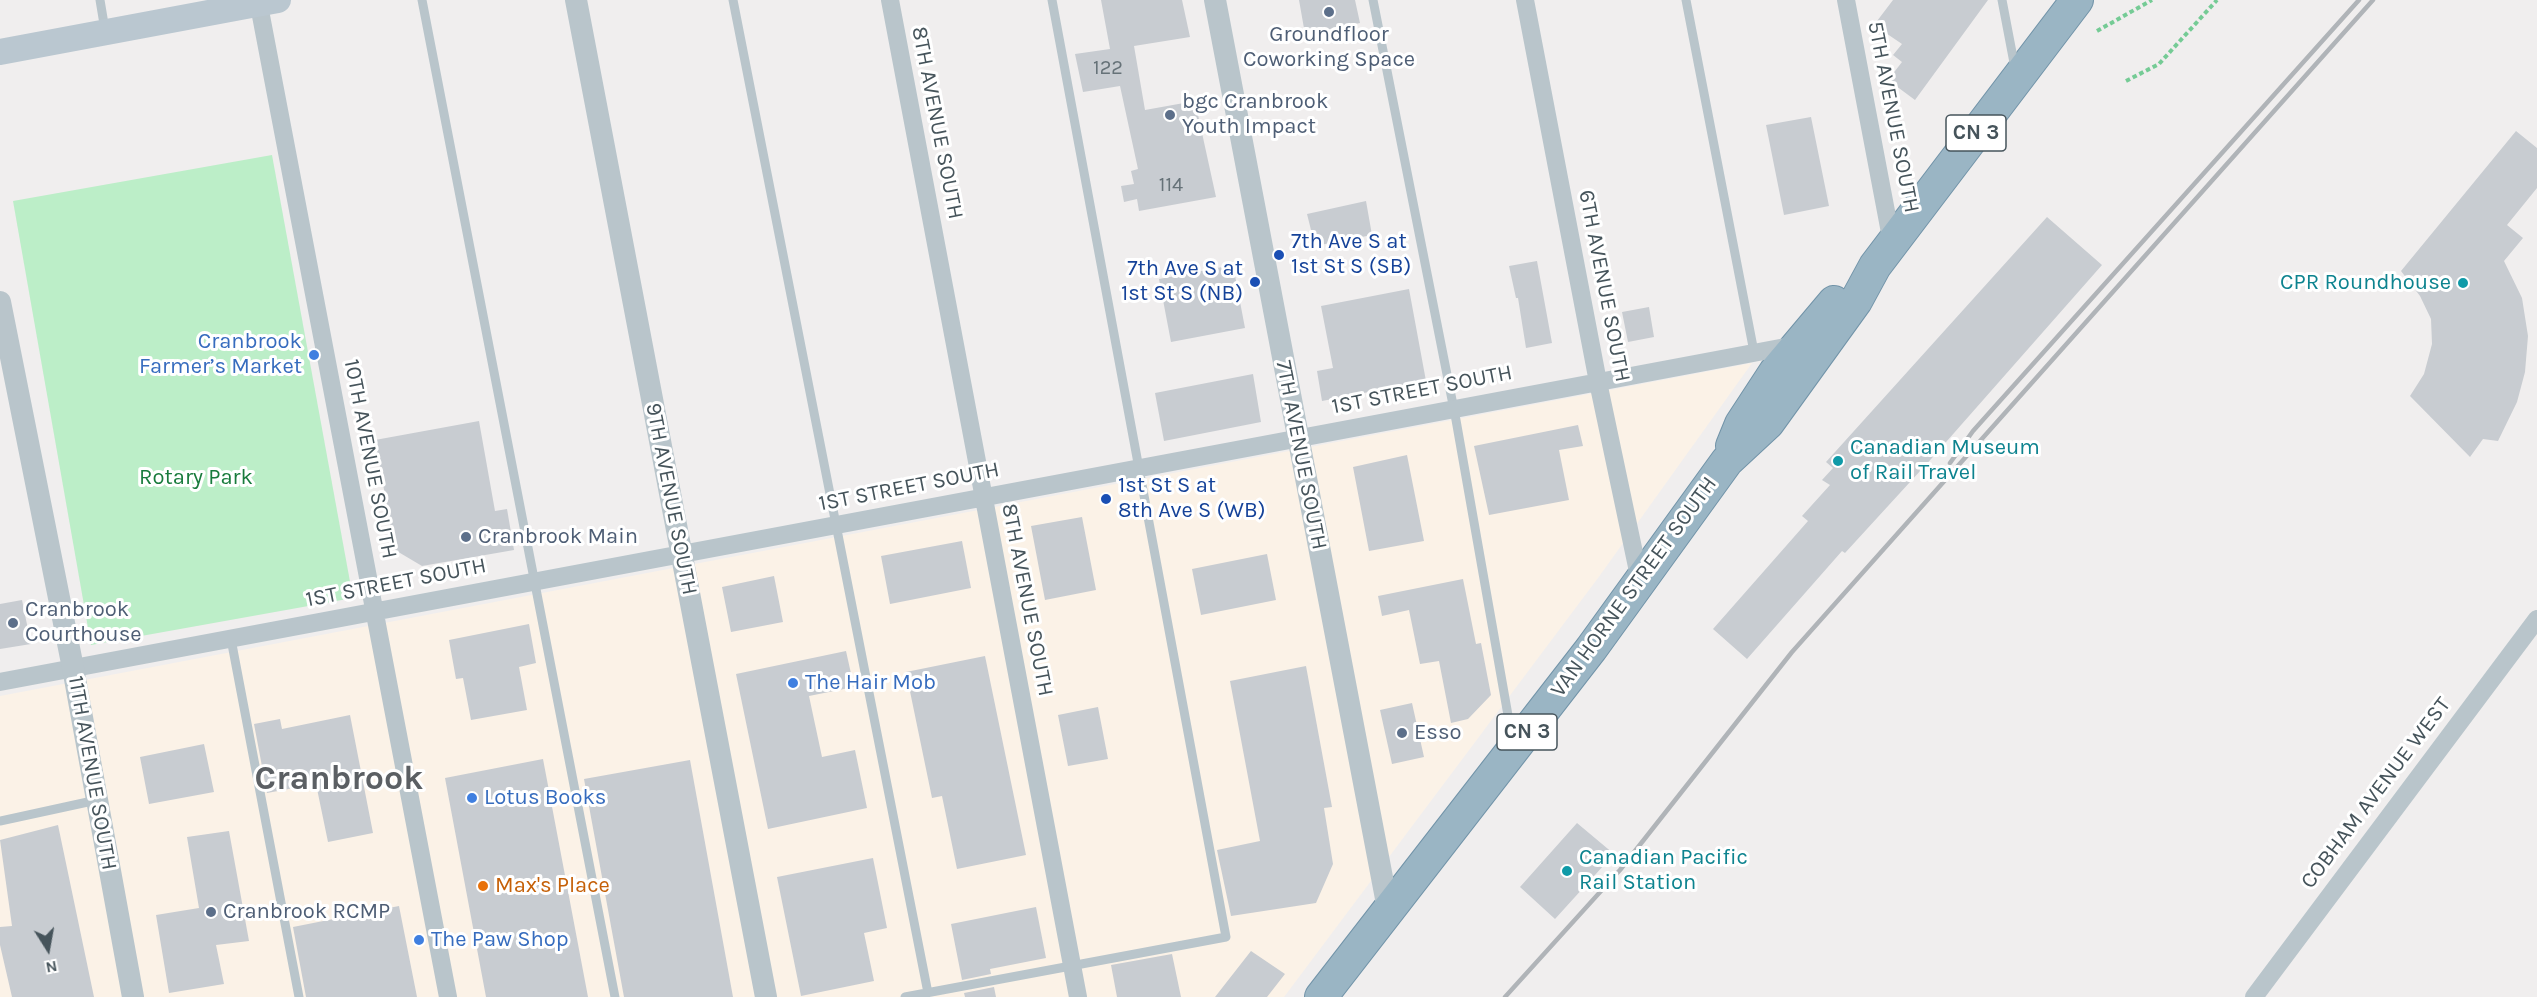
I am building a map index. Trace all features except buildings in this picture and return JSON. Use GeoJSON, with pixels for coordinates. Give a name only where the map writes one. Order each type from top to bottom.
{"type":"FeatureCollection","features":[{"type":"Feature","properties":{"kind":"highway","name":"VAN HORNE STREET SOUTH"},"geometry":{"type":"LineString","coordinates":[[1321,997],[1514,750],[1727,461],[1767,423],[1856,301],[1883,255],[2077,0]]}},
{"type":"Feature","properties":{"kind":"highway","name":"VAN HORNE STREET SOUTH"},"geometry":{"type":"LineString","coordinates":[[1727,461],[1741,424],[1797,345],[1828,307],[1883,255]]}},
{"type":"Feature","properties":{"kind":"main road"},"geometry":{"type":"LineString","coordinates":[[0,52],[265,1]]}},
{"type":"Feature","properties":{"kind":"street","name":"9TH AVENUE SOUTH"},"geometry":{"type":"LineString","coordinates":[[576,0],[766,997]]}},
{"type":"Feature","properties":{"kind":"street","name":"8TH AVENUE SOUTH"},"geometry":{"type":"LineString","coordinates":[[890,0],[1078,997]]}},
{"type":"Feature","properties":{"kind":"street","name":"7TH AVENUE SOUTH"},"geometry":{"type":"LineString","coordinates":[[1215,0],[1388,909]]}},
{"type":"Feature","properties":{"kind":"street","name":"6TH AVENUE SOUTH"},"geometry":{"type":"LineString","coordinates":[[1525,0],[1598,382],[1640,581]]}},
{"type":"Feature","properties":{"kind":"street","name":"5TH AVENUE SOUTH"},"geometry":{"type":"LineString","coordinates":[[1846,0],[1883,255]]}},
{"type":"Feature","properties":{"kind":"street","name":"10TH AVENUE SOUTH"},"geometry":{"type":"LineString","coordinates":[[265,1],[374,612],[448,997]]}},
{"type":"Feature","properties":{"kind":"street","name":"11TH AVENUE SOUTH"},"geometry":{"type":"LineString","coordinates":[[0,302],[73,668],[133,997]]}},
{"type":"Feature","properties":{"kind":"street","name":"1ST STREET SOUTH"},"geometry":{"type":"LineString","coordinates":[[0,682],[1754,352],[1828,341]]}},
{"type":"Feature","properties":{"kind":"street","name":"COBHAM AVENUE WEST"},"geometry":{"type":"LineString","coordinates":[[2254,997],[2537,619]]}},
{"type":"Feature","properties":{"kind":"lane"},"geometry":{"type":"LineString","coordinates":[[100,0],[106,32]]}},
{"type":"Feature","properties":{"kind":"lane"},"geometry":{"type":"LineString","coordinates":[[422,0],[615,997]]}},
{"type":"Feature","properties":{"kind":"lane"},"geometry":{"type":"LineString","coordinates":[[733,0],[928,993]]}},
{"type":"Feature","properties":{"kind":"lane"},"geometry":{"type":"LineString","coordinates":[[905,997],[1226,937],[1052,0]]}},
{"type":"Feature","properties":{"kind":"lane"},"geometry":{"type":"LineString","coordinates":[[1373,0],[1454,409],[1514,750]]}},
{"type":"Feature","properties":{"kind":"lane"},"geometry":{"type":"LineString","coordinates":[[1686,0],[1754,352]]}},
{"type":"Feature","properties":{"kind":"lane"},"geometry":{"type":"LineString","coordinates":[[2002,0],[2017,80]]}},
{"type":"Feature","properties":{"kind":"lane"},"geometry":{"type":"LineString","coordinates":[[231,639],[299,997]]}},
{"type":"Feature","properties":{"kind":"lane"},"geometry":{"type":"LineString","coordinates":[[0,821],[97,800]]}},
{"type":"Feature","properties":{"kind":"path"},"geometry":{"type":"LineString","coordinates":[[2097,31],[2152,0]]}},
{"type":"Feature","properties":{"kind":"path"},"geometry":{"type":"LineString","coordinates":[[2126,81],[2159,64],[2217,0]]}},
{"type":"Feature","properties":{"kind":"shaded area"},"geometry":{"type":"Polygon","coordinates":[[[1752,363],[1598,578],[1284,997],[0,997],[0,696],[1752,363]]]}},
{"type":"Feature","properties":{"kind":"green space","name":"Rotary Park"},"geometry":{"type":"Polygon","coordinates":[[[272,155],[353,598],[91,645],[13,201],[272,155]]]}},
{"type":"Feature","properties":{"kind":"railway"},"geometry":{"type":"LineString","coordinates":[[1950,463],[1973,431],[2359,0]]}},
{"type":"Feature","properties":{"kind":"railway"},"geometry":{"type":"LineString","coordinates":[[1505,997],[1620,870],[1792,652],[2373,0]]}},
{"type":"Feature","properties":{"kind":"place","name":"Groundfloor Coworking Space"},"geometry":{"type":"Point","coordinates":[1329,12]}},
{"type":"Feature","properties":{"kind":"place","name":"bgc Cranbrook Youth Impact"},"geometry":{"type":"Point","coordinates":[1170,115]}},
{"type":"Feature","properties":{"kind":"place","name":"7th Ave S at 1st St S (SB)"},"geometry":{"type":"Point","coordinates":[1279,255]}},
{"type":"Feature","properties":{"kind":"place","name":"7th Ave S at 1st St S (NB)"},"geometry":{"type":"Point","coordinates":[1255,282]}},
{"type":"Feature","properties":{"kind":"place","name":"CPR Roundhouse"},"geometry":{"type":"Point","coordinates":[2463,283]}},
{"type":"Feature","properties":{"kind":"place","name":"Cranbrook Farmer’s Market"},"geometry":{"type":"Point","coordinates":[314,355]}},
{"type":"Feature","properties":{"kind":"place","name":"Canadian Museum of Rail Travel"},"geometry":{"type":"Point","coordinates":[1838,461]}},
{"type":"Feature","properties":{"kind":"place","name":"1st St S at 8th Ave S (WB)"},"geometry":{"type":"Point","coordinates":[1106,499]}},
{"type":"Feature","properties":{"kind":"place","name":"Cranbrook Main"},"geometry":{"type":"Point","coordinates":[466,537]}},
{"type":"Feature","properties":{"kind":"place","name":"Cranbrook Courthouse"},"geometry":{"type":"Point","coordinates":[13,623]}},
{"type":"Feature","properties":{"kind":"place","name":"The Hair Mob"},"geometry":{"type":"Point","coordinates":[793,683]}},
{"type":"Feature","properties":{"kind":"place","name":"Esso"},"geometry":{"type":"Point","coordinates":[1402,733]}},
{"type":"Feature","properties":{"kind":"place","name":"Lotus Books"},"geometry":{"type":"Point","coordinates":[472,798]}},
{"type":"Feature","properties":{"kind":"place","name":"Canadian Pacific Rail Station"},"geometry":{"type":"Point","coordinates":[1567,871]}},
{"type":"Feature","properties":{"kind":"place","name":"Max's Place"},"geometry":{"type":"Point","coordinates":[483,886]}},
{"type":"Feature","properties":{"kind":"place","name":"Cranbrook RCMP"},"geometry":{"type":"Point","coordinates":[211,912]}},
{"type":"Feature","properties":{"kind":"place","name":"The Paw Shop"},"geometry":{"type":"Point","coordinates":[419,940]}},
{"type":"Feature","properties":{"kind":"district","name":"Cranbrook"},"geometry":{"type":"Point","coordinates":[339,779]}}]}
